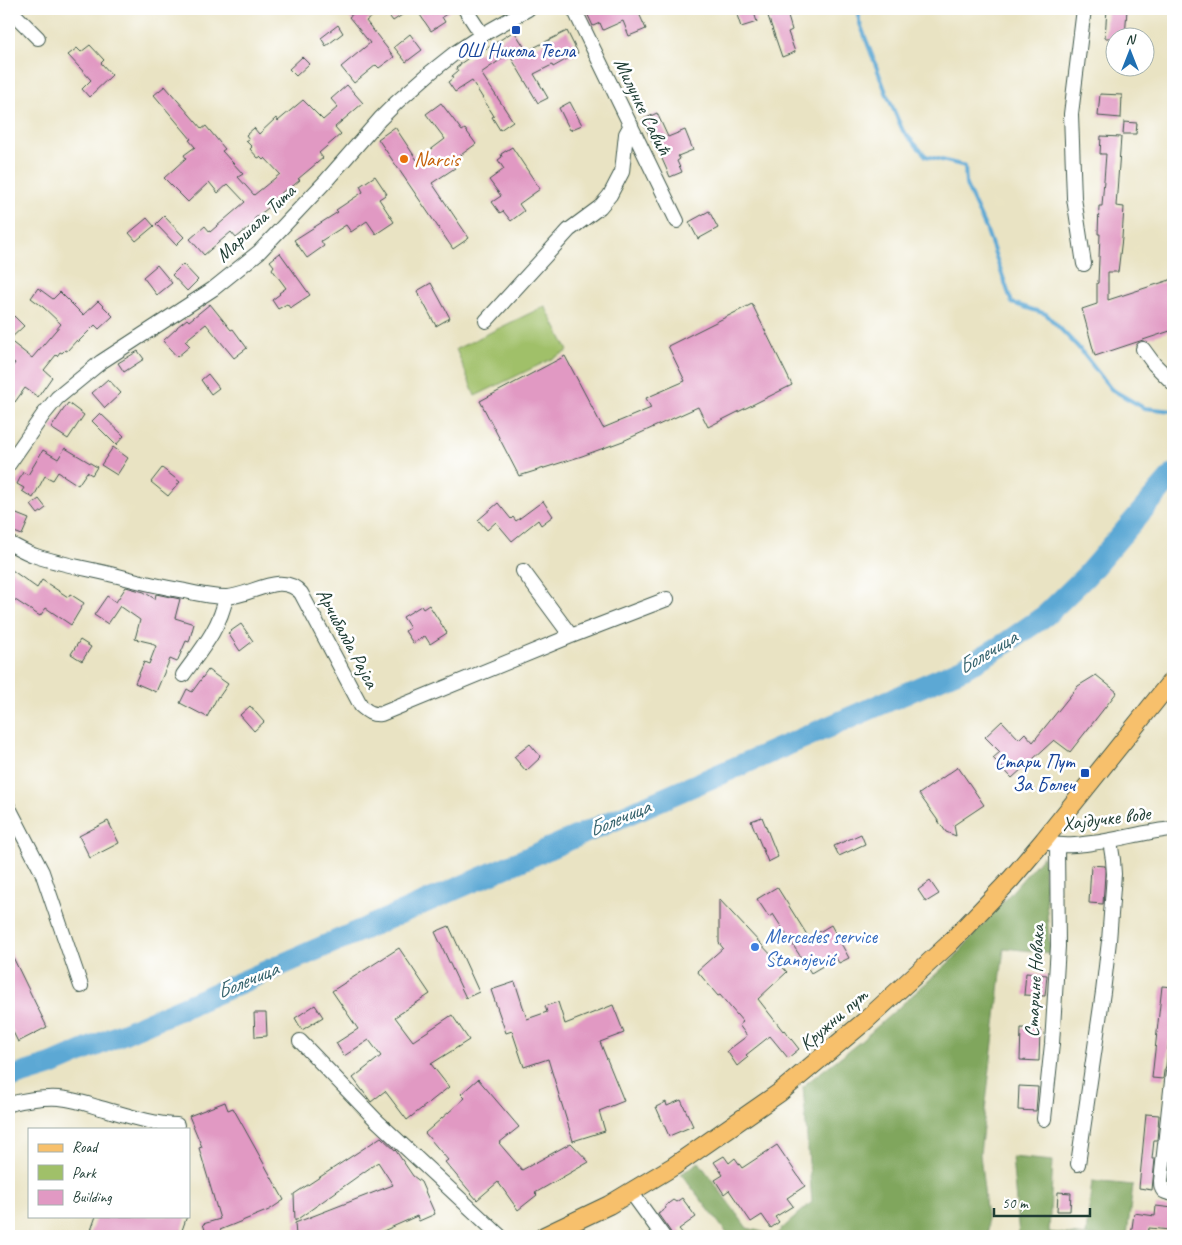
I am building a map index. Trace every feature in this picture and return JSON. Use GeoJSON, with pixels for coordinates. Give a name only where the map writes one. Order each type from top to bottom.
{"type":"FeatureCollection","features":[{"type":"Feature","properties":{"kind":"main road","name":"Кружни пут"},"geometry":{"type":"LineString","coordinates":[[544,1236],[609,1205],[674,1166],[751,1113],[843,1040],[948,945],[1011,879],[1050,842],[1173,679]]}},
{"type":"Feature","properties":{"kind":"street"},"geometry":{"type":"LineString","coordinates":[[9,9],[38,38]]}},
{"type":"Feature","properties":{"kind":"street"},"geometry":{"type":"LineString","coordinates":[[465,9],[482,35]]}},
{"type":"Feature","properties":{"kind":"street","name":"Маршала Тита"},"geometry":{"type":"LineString","coordinates":[[9,464],[57,398],[101,362],[213,289],[258,252],[325,182],[380,119],[431,72],[482,35],[528,9]]}},
{"type":"Feature","properties":{"kind":"street","name":"Милунке Савић"},"geometry":{"type":"LineString","coordinates":[[574,9],[677,221]]}},
{"type":"Feature","properties":{"kind":"street"},"geometry":{"type":"LineString","coordinates":[[1084,9],[1072,114],[1074,198],[1084,264]]}},
{"type":"Feature","properties":{"kind":"street"},"geometry":{"type":"LineString","coordinates":[[486,320],[569,230],[600,207],[610,196],[622,172],[626,134],[631,125]]}},
{"type":"Feature","properties":{"kind":"street"},"geometry":{"type":"LineString","coordinates":[[1143,349],[1154,364],[1173,383]]}},
{"type":"Feature","properties":{"kind":"street","name":"Арчибалда Рајса"},"geometry":{"type":"LineString","coordinates":[[9,544],[61,564],[92,569],[148,584],[226,597],[237,596],[271,585],[289,585],[301,593],[361,706],[371,714],[376,715],[667,599]]}},
{"type":"Feature","properties":{"kind":"street"},"geometry":{"type":"LineString","coordinates":[[523,571],[571,636]]}},
{"type":"Feature","properties":{"kind":"street"},"geometry":{"type":"LineString","coordinates":[[183,675],[216,628],[226,597]]}},
{"type":"Feature","properties":{"kind":"street"},"geometry":{"type":"LineString","coordinates":[[9,808],[42,872],[81,986]]}},
{"type":"Feature","properties":{"kind":"street","name":"Хајдучке воде"},"geometry":{"type":"LineString","coordinates":[[1050,842],[1069,846],[1110,841],[1173,829]]}},
{"type":"Feature","properties":{"kind":"street"},"geometry":{"type":"LineString","coordinates":[[1078,1164],[1109,941],[1114,874],[1114,860],[1110,841]]}},
{"type":"Feature","properties":{"kind":"street","name":"Старине Новака"},"geometry":{"type":"LineString","coordinates":[[1044,1119],[1052,1044],[1058,946],[1050,842]]}},
{"type":"Feature","properties":{"kind":"street"},"geometry":{"type":"LineString","coordinates":[[300,1042],[376,1120],[500,1236]]}},
{"type":"Feature","properties":{"kind":"street"},"geometry":{"type":"LineString","coordinates":[[1173,1072],[1161,1181],[1161,1187],[1165,1193],[1173,1194]]}},
{"type":"Feature","properties":{"kind":"street"},"geometry":{"type":"LineString","coordinates":[[9,1104],[46,1098],[60,1098],[144,1119],[177,1125]]}},
{"type":"Feature","properties":{"kind":"street"},"geometry":{"type":"LineString","coordinates":[[631,1192],[663,1236]]}},
{"type":"Feature","properties":{"kind":"green space"},"geometry":{"type":"Polygon","coordinates":[[[545,306],[568,351],[475,396],[456,349],[545,306]]]}},
{"type":"Feature","properties":{"kind":"green space"},"geometry":{"type":"Polygon","coordinates":[[[1043,856],[1050,953],[1004,948],[980,1154],[989,1236],[850,1236],[847,1232],[841,1236],[729,1236],[681,1174],[699,1162],[747,1228],[775,1235],[812,1202],[803,1086],[861,1041],[954,958],[1043,856]]]}},
{"type":"Feature","properties":{"kind":"green space"},"geometry":{"type":"Polygon","coordinates":[[[1012,1157],[1053,1161],[1049,1232],[1086,1236],[1019,1236],[1012,1157]]]}},
{"type":"Feature","properties":{"kind":"green space"},"geometry":{"type":"Polygon","coordinates":[[[1092,1181],[1133,1185],[1127,1236],[1086,1236],[1092,1181]]]}},
{"type":"Feature","properties":{"kind":"building"},"geometry":{"type":"Polygon","coordinates":[[[359,9],[383,9],[366,21],[394,57],[379,68],[376,65],[354,83],[341,67],[370,43],[349,17],[359,9]]]}},
{"type":"Feature","properties":{"kind":"building"},"geometry":{"type":"Polygon","coordinates":[[[384,9],[411,9],[393,21],[384,9]]]}},
{"type":"Feature","properties":{"kind":"building"},"geometry":{"type":"Polygon","coordinates":[[[416,9],[454,9],[442,17],[445,22],[431,31],[416,9]]]}},
{"type":"Feature","properties":{"kind":"building"},"geometry":{"type":"Polygon","coordinates":[[[585,9],[637,9],[646,29],[629,36],[623,21],[603,30],[600,23],[593,26],[585,9]]]}},
{"type":"Feature","properties":{"kind":"building"},"geometry":{"type":"Polygon","coordinates":[[[735,9],[753,9],[757,22],[741,27],[735,9]]]}},
{"type":"Feature","properties":{"kind":"building"},"geometry":{"type":"Polygon","coordinates":[[[1107,9],[1127,9],[1126,28],[1106,28],[1107,9]]]}},
{"type":"Feature","properties":{"kind":"building"},"geometry":{"type":"Polygon","coordinates":[[[786,10],[792,30],[788,32],[795,52],[782,57],[768,16],[786,10]]]}},
{"type":"Feature","properties":{"kind":"building"},"geometry":{"type":"Polygon","coordinates":[[[338,25],[343,33],[326,46],[321,38],[338,25]]]}},
{"type":"Feature","properties":{"kind":"building"},"geometry":{"type":"Polygon","coordinates":[[[514,31],[527,51],[567,31],[578,53],[553,67],[552,65],[534,74],[548,98],[538,103],[509,54],[481,73],[513,121],[500,130],[492,117],[494,116],[472,81],[455,92],[448,82],[458,71],[456,68],[460,64],[514,31]]]}},
{"type":"Feature","properties":{"kind":"building"},"geometry":{"type":"Polygon","coordinates":[[[410,34],[422,50],[406,62],[394,47],[410,34]]]}},
{"type":"Feature","properties":{"kind":"building"},"geometry":{"type":"Polygon","coordinates":[[[90,45],[104,60],[101,63],[112,75],[89,97],[82,89],[91,80],[68,55],[77,48],[81,52],[90,45]]]}},
{"type":"Feature","properties":{"kind":"building"},"geometry":{"type":"Polygon","coordinates":[[[302,57],[309,64],[296,76],[289,69],[302,57]]]}},
{"type":"Feature","properties":{"kind":"building"},"geometry":{"type":"Polygon","coordinates":[[[347,85],[363,103],[335,127],[341,134],[319,153],[323,158],[298,179],[300,180],[270,203],[272,205],[254,219],[256,222],[236,238],[231,232],[204,255],[190,239],[205,226],[210,232],[245,202],[228,184],[218,193],[209,182],[188,202],[164,178],[186,158],[184,155],[195,147],[189,140],[191,139],[154,95],[165,86],[202,129],[206,126],[225,149],[222,151],[243,174],[238,177],[254,195],[280,174],[265,158],[263,160],[260,157],[258,158],[250,149],[252,147],[246,141],[249,139],[246,135],[254,128],[259,134],[276,118],[278,121],[303,100],[323,120],[338,107],[331,99],[347,85]]]}},
{"type":"Feature","properties":{"kind":"building"},"geometry":{"type":"Polygon","coordinates":[[[1100,94],[1122,95],[1121,118],[1098,116],[1100,94]]]}},
{"type":"Feature","properties":{"kind":"building"},"geometry":{"type":"Polygon","coordinates":[[[570,102],[582,125],[570,130],[559,108],[570,102]]]}},
{"type":"Feature","properties":{"kind":"building"},"geometry":{"type":"Polygon","coordinates":[[[441,103],[462,131],[465,129],[476,144],[451,162],[455,168],[432,183],[469,238],[453,249],[378,139],[395,127],[417,160],[445,139],[426,114],[441,103]]]}},
{"type":"Feature","properties":{"kind":"building"},"geometry":{"type":"Polygon","coordinates":[[[657,113],[668,137],[685,130],[693,150],[678,156],[680,159],[677,161],[682,172],[670,177],[655,143],[653,144],[642,120],[657,113]]]}},
{"type":"Feature","properties":{"kind":"building"},"geometry":{"type":"Polygon","coordinates":[[[1124,122],[1137,123],[1136,134],[1123,134],[1124,122]]]}},
{"type":"Feature","properties":{"kind":"building"},"geometry":{"type":"Polygon","coordinates":[[[1101,136],[1121,137],[1116,206],[1124,207],[1118,272],[1108,272],[1108,300],[1173,279],[1173,330],[1095,356],[1082,309],[1097,304],[1100,234],[1098,234],[1099,206],[1102,206],[1106,154],[1100,154],[1101,136]]]}},
{"type":"Feature","properties":{"kind":"building"},"geometry":{"type":"Polygon","coordinates":[[[512,147],[540,189],[519,204],[524,211],[511,221],[503,211],[500,213],[492,202],[501,196],[489,180],[504,169],[498,160],[502,157],[501,154],[512,147]]]}},
{"type":"Feature","properties":{"kind":"building"},"geometry":{"type":"Polygon","coordinates":[[[375,176],[387,194],[379,199],[394,222],[376,234],[367,221],[351,232],[346,225],[321,241],[324,246],[307,258],[294,240],[338,212],[336,210],[363,192],[360,186],[375,176]]]}},
{"type":"Feature","properties":{"kind":"building"},"geometry":{"type":"Polygon","coordinates":[[[709,211],[718,228],[698,239],[689,222],[709,211]]]}},
{"type":"Feature","properties":{"kind":"building"},"geometry":{"type":"Polygon","coordinates":[[[164,216],[184,237],[176,245],[156,224],[164,216]]]}},
{"type":"Feature","properties":{"kind":"building"},"geometry":{"type":"Polygon","coordinates":[[[147,218],[154,226],[136,241],[129,233],[147,218]]]}},
{"type":"Feature","properties":{"kind":"building"},"geometry":{"type":"Polygon","coordinates":[[[280,253],[310,295],[290,308],[287,304],[278,309],[272,300],[286,288],[272,269],[274,266],[270,261],[280,253]]]}},
{"type":"Feature","properties":{"kind":"building"},"geometry":{"type":"Polygon","coordinates":[[[183,264],[198,280],[187,291],[172,275],[183,264]]]}},
{"type":"Feature","properties":{"kind":"building"},"geometry":{"type":"Polygon","coordinates":[[[157,265],[172,283],[157,295],[143,277],[157,265]]]}},
{"type":"Feature","properties":{"kind":"building"},"geometry":{"type":"Polygon","coordinates":[[[431,283],[450,318],[436,326],[417,291],[431,283]]]}},
{"type":"Feature","properties":{"kind":"building"},"geometry":{"type":"Polygon","coordinates":[[[38,288],[53,299],[60,292],[83,315],[98,301],[113,316],[99,329],[95,325],[67,351],[65,350],[56,355],[44,370],[52,377],[38,397],[25,388],[15,402],[9,398],[9,371],[15,363],[9,359],[9,340],[32,358],[61,324],[31,298],[38,288]]]}},
{"type":"Feature","properties":{"kind":"building"},"geometry":{"type":"Polygon","coordinates":[[[210,304],[231,330],[233,329],[247,348],[234,358],[206,324],[185,341],[190,346],[177,357],[163,341],[187,319],[189,321],[210,304]]]}},
{"type":"Feature","properties":{"kind":"building"},"geometry":{"type":"Polygon","coordinates":[[[752,304],[792,385],[708,427],[698,407],[623,441],[519,476],[480,401],[565,356],[603,428],[651,408],[646,398],[685,381],[668,346],[752,304]]]}},
{"type":"Feature","properties":{"kind":"building"},"geometry":{"type":"Polygon","coordinates":[[[14,316],[24,326],[9,340],[9,322],[14,316]]]}},
{"type":"Feature","properties":{"kind":"building"},"geometry":{"type":"Polygon","coordinates":[[[138,351],[144,359],[124,372],[118,363],[138,351]]]}},
{"type":"Feature","properties":{"kind":"building"},"geometry":{"type":"Polygon","coordinates":[[[208,374],[219,388],[211,394],[201,380],[208,374]]]}},
{"type":"Feature","properties":{"kind":"building"},"geometry":{"type":"Polygon","coordinates":[[[108,379],[121,393],[105,408],[92,393],[108,379]]]}},
{"type":"Feature","properties":{"kind":"building"},"geometry":{"type":"Polygon","coordinates":[[[68,403],[84,415],[68,439],[51,428],[68,403]]]}},
{"type":"Feature","properties":{"kind":"building"},"geometry":{"type":"Polygon","coordinates":[[[100,413],[124,436],[116,445],[92,421],[100,413]]]}},
{"type":"Feature","properties":{"kind":"building"},"geometry":{"type":"Polygon","coordinates":[[[113,447],[128,458],[117,475],[101,465],[113,447]]]}},
{"type":"Feature","properties":{"kind":"building"},"geometry":{"type":"Polygon","coordinates":[[[65,448],[97,467],[92,475],[87,472],[78,485],[58,472],[53,480],[45,476],[33,498],[22,491],[24,488],[17,484],[23,472],[28,475],[43,450],[58,459],[65,448]]]}},
{"type":"Feature","properties":{"kind":"building"},"geometry":{"type":"Polygon","coordinates":[[[162,468],[180,482],[168,496],[151,482],[162,468]]]}},
{"type":"Feature","properties":{"kind":"building"},"geometry":{"type":"Polygon","coordinates":[[[39,499],[46,508],[38,514],[31,505],[39,499]]]}},
{"type":"Feature","properties":{"kind":"building"},"geometry":{"type":"Polygon","coordinates":[[[543,501],[553,516],[541,525],[538,520],[512,541],[496,522],[487,530],[478,520],[498,503],[511,519],[513,517],[516,521],[543,501]]]}},
{"type":"Feature","properties":{"kind":"building"},"geometry":{"type":"Polygon","coordinates":[[[9,511],[29,519],[22,535],[9,530],[9,511]]]}},
{"type":"Feature","properties":{"kind":"building"},"geometry":{"type":"Polygon","coordinates":[[[9,568],[37,588],[42,580],[68,597],[70,594],[84,603],[71,625],[46,608],[40,616],[9,596],[9,568]]]}},
{"type":"Feature","properties":{"kind":"building"},"geometry":{"type":"Polygon","coordinates":[[[126,587],[144,592],[155,599],[156,594],[180,599],[175,618],[194,624],[189,642],[186,641],[177,662],[170,659],[156,692],[135,683],[144,662],[149,664],[156,646],[152,643],[135,639],[140,620],[120,606],[108,624],[94,615],[107,596],[116,602],[126,587]]]}},
{"type":"Feature","properties":{"kind":"building"},"geometry":{"type":"Polygon","coordinates":[[[429,605],[447,633],[430,644],[425,636],[413,643],[405,631],[410,628],[403,617],[421,606],[423,609],[429,605]]]}},
{"type":"Feature","properties":{"kind":"building"},"geometry":{"type":"Polygon","coordinates":[[[241,624],[253,641],[240,651],[228,633],[241,624]]]}},
{"type":"Feature","properties":{"kind":"building"},"geometry":{"type":"Polygon","coordinates":[[[80,640],[91,647],[82,661],[71,654],[80,640]]]}},
{"type":"Feature","properties":{"kind":"building"},"geometry":{"type":"Polygon","coordinates":[[[208,670],[228,684],[218,696],[207,717],[180,703],[187,689],[192,692],[208,670]]]}},
{"type":"Feature","properties":{"kind":"building"},"geometry":{"type":"Polygon","coordinates":[[[1096,675],[1117,692],[1070,752],[1054,740],[1012,778],[993,758],[1000,752],[985,737],[1002,721],[1019,739],[1025,733],[1033,742],[1078,686],[1096,675]]]}},
{"type":"Feature","properties":{"kind":"building"},"geometry":{"type":"Polygon","coordinates":[[[250,706],[264,722],[254,731],[240,715],[250,706]]]}},
{"type":"Feature","properties":{"kind":"building"},"geometry":{"type":"Polygon","coordinates":[[[530,744],[541,757],[526,771],[514,757],[530,744]]]}},
{"type":"Feature","properties":{"kind":"building"},"geometry":{"type":"Polygon","coordinates":[[[958,767],[984,805],[954,825],[956,836],[946,832],[919,794],[958,767]]]}},
{"type":"Feature","properties":{"kind":"building"},"geometry":{"type":"Polygon","coordinates":[[[762,817],[778,857],[768,862],[751,821],[762,817]]]}},
{"type":"Feature","properties":{"kind":"building"},"geometry":{"type":"Polygon","coordinates":[[[108,821],[119,843],[90,858],[79,836],[108,821]]]}},
{"type":"Feature","properties":{"kind":"building"},"geometry":{"type":"Polygon","coordinates":[[[861,834],[865,844],[839,856],[834,846],[861,834]]]}},
{"type":"Feature","properties":{"kind":"building"},"geometry":{"type":"Polygon","coordinates":[[[1091,865],[1105,866],[1103,904],[1089,903],[1091,865]]]}},
{"type":"Feature","properties":{"kind":"building"},"geometry":{"type":"Polygon","coordinates":[[[930,881],[939,894],[926,902],[918,890],[930,881]]]}},
{"type":"Feature","properties":{"kind":"building"},"geometry":{"type":"Polygon","coordinates":[[[777,887],[809,938],[831,925],[849,958],[839,963],[836,958],[811,973],[773,914],[769,917],[757,899],[777,887]]]}},
{"type":"Feature","properties":{"kind":"building"},"geometry":{"type":"Polygon","coordinates":[[[719,899],[787,972],[758,999],[799,1049],[788,1058],[770,1036],[746,1055],[748,1057],[737,1066],[727,1051],[747,1036],[739,1025],[743,1022],[697,971],[723,948],[719,943],[719,899]]]}},
{"type":"Feature","properties":{"kind":"building"},"geometry":{"type":"Polygon","coordinates":[[[449,926],[479,992],[466,998],[435,932],[449,926]]]}},
{"type":"Feature","properties":{"kind":"building"},"geometry":{"type":"Polygon","coordinates":[[[399,948],[430,994],[395,1017],[413,1041],[452,1015],[469,1040],[431,1064],[449,1087],[407,1120],[385,1091],[371,1102],[353,1078],[381,1056],[369,1040],[344,1056],[336,1043],[358,1029],[332,991],[399,948]]]}},
{"type":"Feature","properties":{"kind":"building"},"geometry":{"type":"Polygon","coordinates":[[[9,949],[47,1027],[18,1042],[9,1024],[9,949]]]}},
{"type":"Feature","properties":{"kind":"building"},"geometry":{"type":"Polygon","coordinates":[[[1026,973],[1047,975],[1045,996],[1024,995],[1026,973]]]}},
{"type":"Feature","properties":{"kind":"building"},"geometry":{"type":"Polygon","coordinates":[[[515,982],[527,1019],[547,1012],[545,1006],[558,1002],[565,1024],[613,1005],[624,1033],[600,1042],[624,1101],[599,1111],[605,1131],[573,1141],[548,1059],[524,1067],[512,1031],[506,1033],[491,990],[515,982]]]}},
{"type":"Feature","properties":{"kind":"building"},"geometry":{"type":"Polygon","coordinates":[[[1162,986],[1173,987],[1171,1039],[1169,1039],[1163,1079],[1152,1078],[1162,986]]]}},
{"type":"Feature","properties":{"kind":"building"},"geometry":{"type":"Polygon","coordinates":[[[315,1005],[323,1017],[302,1030],[295,1018],[315,1005]]]}},
{"type":"Feature","properties":{"kind":"building"},"geometry":{"type":"Polygon","coordinates":[[[254,1013],[266,1013],[267,1036],[255,1037],[254,1013]]]}},
{"type":"Feature","properties":{"kind":"building"},"geometry":{"type":"Polygon","coordinates":[[[1021,1028],[1040,1029],[1039,1061],[1020,1060],[1021,1028]]]}},
{"type":"Feature","properties":{"kind":"building"},"geometry":{"type":"Polygon","coordinates":[[[478,1079],[519,1127],[499,1143],[522,1170],[571,1143],[589,1162],[535,1193],[537,1195],[518,1210],[498,1182],[477,1200],[445,1162],[448,1160],[425,1133],[465,1098],[461,1094],[478,1079]]]}},
{"type":"Feature","properties":{"kind":"building"},"geometry":{"type":"Polygon","coordinates":[[[1019,1086],[1038,1087],[1036,1111],[1018,1110],[1019,1086]]]}},
{"type":"Feature","properties":{"kind":"building"},"geometry":{"type":"Polygon","coordinates":[[[681,1100],[693,1126],[669,1136],[656,1107],[666,1102],[667,1106],[681,1100]]]}},
{"type":"Feature","properties":{"kind":"building"},"geometry":{"type":"Polygon","coordinates":[[[225,1102],[228,1110],[233,1108],[284,1200],[269,1210],[220,1230],[222,1236],[207,1236],[203,1224],[220,1219],[199,1148],[202,1147],[189,1116],[225,1102]]]}},
{"type":"Feature","properties":{"kind":"building"},"geometry":{"type":"Polygon","coordinates":[[[1146,1114],[1159,1115],[1157,1140],[1154,1140],[1152,1159],[1155,1159],[1152,1190],[1139,1188],[1146,1114]]]}},
{"type":"Feature","properties":{"kind":"building"},"geometry":{"type":"Polygon","coordinates":[[[381,1137],[396,1151],[413,1176],[421,1182],[435,1214],[419,1221],[417,1216],[372,1236],[296,1236],[295,1223],[393,1185],[378,1162],[295,1221],[294,1194],[381,1137]]]}},
{"type":"Feature","properties":{"kind":"building"},"geometry":{"type":"Polygon","coordinates":[[[777,1145],[805,1186],[787,1198],[793,1206],[775,1217],[779,1222],[771,1228],[762,1215],[751,1222],[729,1190],[724,1194],[715,1180],[723,1175],[714,1162],[724,1156],[729,1163],[735,1158],[742,1168],[777,1145]]]}},
{"type":"Feature","properties":{"kind":"building"},"geometry":{"type":"Polygon","coordinates":[[[1058,1192],[1071,1193],[1070,1211],[1057,1211],[1058,1192]]]}},
{"type":"Feature","properties":{"kind":"building"},"geometry":{"type":"Polygon","coordinates":[[[682,1198],[696,1217],[679,1229],[685,1236],[672,1236],[658,1214],[673,1200],[676,1202],[682,1198]]]}},
{"type":"Feature","properties":{"kind":"building"},"geometry":{"type":"Polygon","coordinates":[[[1156,1206],[1173,1208],[1170,1230],[1149,1228],[1148,1236],[1131,1236],[1134,1213],[1155,1216],[1156,1206]]]}},
{"type":"Feature","properties":{"kind":"building"},"geometry":{"type":"Polygon","coordinates":[[[95,1218],[186,1218],[180,1236],[89,1236],[95,1218]]]}},
{"type":"Feature","properties":{"kind":"waterway"},"geometry":{"type":"LineString","coordinates":[[859,9],[859,21],[903,131],[926,156],[965,166],[966,185],[987,231],[1012,303],[1046,314],[1078,347],[1111,389],[1144,408],[1173,411]]}},
{"type":"Feature","properties":{"kind":"waterway","name":"Болечица"},"geometry":{"type":"LineString","coordinates":[[9,1078],[51,1065],[964,668],[1006,643],[1046,615],[1086,576],[1173,475]]}},
{"type":"Feature","properties":{"kind":"place","name":"ОШ Никола Тесла"},"geometry":{"type":"Point","coordinates":[516,30]}},
{"type":"Feature","properties":{"kind":"place","name":"Narcis"},"geometry":{"type":"Point","coordinates":[404,159]}},
{"type":"Feature","properties":{"kind":"place","name":"Стари Пут За Болеч"},"geometry":{"type":"Point","coordinates":[1085,773]}},
{"type":"Feature","properties":{"kind":"place","name":"Mercedes service Stanojević"},"geometry":{"type":"Point","coordinates":[755,947]}}]}
